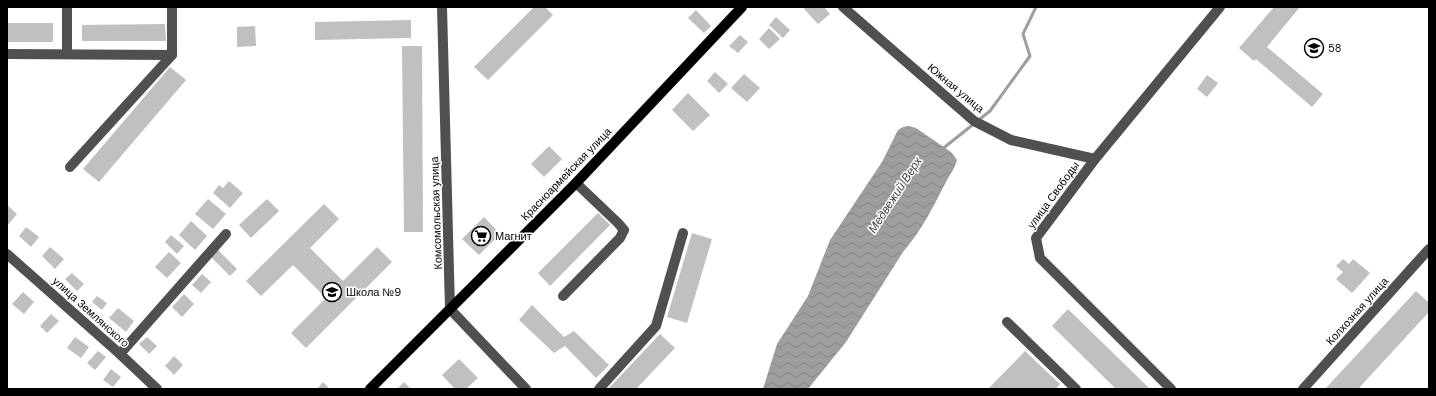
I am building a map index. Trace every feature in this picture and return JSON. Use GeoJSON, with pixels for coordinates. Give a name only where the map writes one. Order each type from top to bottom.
{"type":"FeatureCollection","features":[{"type":"Feature","properties":{"kind":"main road","name":"Красноармейская улица"},"geometry":{"type":"LineString","coordinates":[[370,389],[576,183],[742,7]]}},
{"type":"Feature","properties":{"kind":"street"},"geometry":{"type":"LineString","coordinates":[[67,7],[67,54]]}},
{"type":"Feature","properties":{"kind":"street"},"geometry":{"type":"LineString","coordinates":[[70,167],[172,55],[172,7]]}},
{"type":"Feature","properties":{"kind":"street","name":"Комсомольская улица"},"geometry":{"type":"LineString","coordinates":[[442,7],[450,309]]}},
{"type":"Feature","properties":{"kind":"street","name":"Южная улица"},"geometry":{"type":"LineString","coordinates":[[843,7],[974,121],[1011,140],[1095,158]]}},
{"type":"Feature","properties":{"kind":"street","name":"улица Свободы"},"geometry":{"type":"LineString","coordinates":[[1171,389],[1040,258],[1036,238],[1095,158],[1220,7]]}},
{"type":"Feature","properties":{"kind":"street"},"geometry":{"type":"LineString","coordinates":[[7,54],[172,55]]}},
{"type":"Feature","properties":{"kind":"street"},"geometry":{"type":"LineString","coordinates":[[562,296],[620,238],[624,230],[576,183]]}},
{"type":"Feature","properties":{"kind":"street"},"geometry":{"type":"LineString","coordinates":[[599,389],[656,326],[682,233]]}},
{"type":"Feature","properties":{"kind":"street"},"geometry":{"type":"LineString","coordinates":[[120,354],[226,234]]}},
{"type":"Feature","properties":{"kind":"street","name":"Колхозная улица"},"geometry":{"type":"LineString","coordinates":[[1303,389],[1429,249]]}},
{"type":"Feature","properties":{"kind":"street","name":"улица Землянского"},"geometry":{"type":"LineString","coordinates":[[7,254],[120,354],[157,389]]}},
{"type":"Feature","properties":{"kind":"street"},"geometry":{"type":"LineString","coordinates":[[450,309],[526,389]]}},
{"type":"Feature","properties":{"kind":"street"},"geometry":{"type":"LineString","coordinates":[[1007,322],[1076,389]]}},
{"type":"Feature","properties":{"kind":"water"},"geometry":{"type":"Polygon","coordinates":[[[909,126],[916,128],[951,152],[957,160],[932,208],[922,226],[903,252],[846,342],[808,389],[763,389],[777,344],[808,296],[830,240],[882,162],[898,130],[909,126]]]}},
{"type":"Feature","properties":{"kind":"building"},"geometry":{"type":"Polygon","coordinates":[[[534,7],[545,7],[553,15],[488,80],[474,67],[534,7]]]}},
{"type":"Feature","properties":{"kind":"building"},"geometry":{"type":"Polygon","coordinates":[[[806,7],[824,7],[830,14],[818,24],[804,9],[806,7]]]}},
{"type":"Feature","properties":{"kind":"building"},"geometry":{"type":"Polygon","coordinates":[[[1274,7],[1300,7],[1267,47],[1323,94],[1312,107],[1256,59],[1254,61],[1239,48],[1274,7]]]}},
{"type":"Feature","properties":{"kind":"building"},"geometry":{"type":"Polygon","coordinates":[[[696,10],[711,26],[704,33],[688,18],[696,10]]]}},
{"type":"Feature","properties":{"kind":"building"},"geometry":{"type":"Polygon","coordinates":[[[776,17],[790,30],[783,38],[769,25],[776,17]]]}},
{"type":"Feature","properties":{"kind":"building"},"geometry":{"type":"Polygon","coordinates":[[[411,20],[411,38],[315,40],[315,22],[411,20]]]}},
{"type":"Feature","properties":{"kind":"building"},"geometry":{"type":"Polygon","coordinates":[[[7,23],[53,23],[53,42],[7,42],[7,23]]]}},
{"type":"Feature","properties":{"kind":"building"},"geometry":{"type":"Polygon","coordinates":[[[165,24],[166,41],[82,41],[82,25],[165,24]]]}},
{"type":"Feature","properties":{"kind":"building"},"geometry":{"type":"Polygon","coordinates":[[[255,26],[256,46],[237,47],[237,27],[255,26]]]}},
{"type":"Feature","properties":{"kind":"building"},"geometry":{"type":"Polygon","coordinates":[[[769,28],[780,39],[769,49],[759,39],[769,28]]]}},
{"type":"Feature","properties":{"kind":"building"},"geometry":{"type":"Polygon","coordinates":[[[740,35],[748,42],[738,53],[729,46],[740,35]]]}},
{"type":"Feature","properties":{"kind":"building"},"geometry":{"type":"Polygon","coordinates":[[[402,46],[422,46],[423,232],[404,232],[402,46]]]}},
{"type":"Feature","properties":{"kind":"building"},"geometry":{"type":"Polygon","coordinates":[[[170,67],[186,80],[99,182],[83,169],[170,67]]]}},
{"type":"Feature","properties":{"kind":"building"},"geometry":{"type":"Polygon","coordinates":[[[715,72],[728,84],[719,93],[707,81],[715,72]]]}},
{"type":"Feature","properties":{"kind":"building"},"geometry":{"type":"Polygon","coordinates":[[[744,74],[760,88],[747,102],[731,88],[744,74]]]}},
{"type":"Feature","properties":{"kind":"building"},"geometry":{"type":"Polygon","coordinates":[[[1207,75],[1218,83],[1207,97],[1197,89],[1207,75]]]}},
{"type":"Feature","properties":{"kind":"building"},"geometry":{"type":"Polygon","coordinates":[[[688,93],[710,115],[693,131],[672,110],[688,93]]]}},
{"type":"Feature","properties":{"kind":"building"},"geometry":{"type":"Polygon","coordinates":[[[549,146],[562,159],[544,177],[531,164],[549,146]]]}},
{"type":"Feature","properties":{"kind":"building"},"geometry":{"type":"Polygon","coordinates":[[[229,181],[243,193],[230,208],[213,193],[219,185],[223,188],[229,181]]]}},
{"type":"Feature","properties":{"kind":"building"},"geometry":{"type":"Polygon","coordinates":[[[208,199],[226,214],[213,229],[195,214],[208,199]]]}},
{"type":"Feature","properties":{"kind":"building"},"geometry":{"type":"Polygon","coordinates":[[[267,199],[279,211],[251,238],[239,225],[267,199]]]}},
{"type":"Feature","properties":{"kind":"building"},"geometry":{"type":"Polygon","coordinates":[[[324,204],[339,219],[310,248],[343,281],[377,247],[392,262],[306,348],[291,333],[326,298],[293,265],[261,296],[246,281],[324,204]]]}},
{"type":"Feature","properties":{"kind":"building"},"geometry":{"type":"Polygon","coordinates":[[[7,205],[17,214],[7,226],[7,205]]]}},
{"type":"Feature","properties":{"kind":"building"},"geometry":{"type":"Polygon","coordinates":[[[598,213],[610,225],[550,286],[538,273],[598,213]]]}},
{"type":"Feature","properties":{"kind":"building","name":"Магнит"},"geometry":{"type":"Polygon","coordinates":[[[484,217],[500,234],[479,255],[462,239],[484,217]]]}},
{"type":"Feature","properties":{"kind":"building"},"geometry":{"type":"Polygon","coordinates":[[[191,221],[207,236],[195,250],[179,235],[191,221]]]}},
{"type":"Feature","properties":{"kind":"building"},"geometry":{"type":"Polygon","coordinates":[[[26,227],[39,237],[31,247],[19,236],[26,227]]]}},
{"type":"Feature","properties":{"kind":"building"},"geometry":{"type":"Polygon","coordinates":[[[692,233],[712,239],[687,323],[667,317],[692,233]]]}},
{"type":"Feature","properties":{"kind":"building"},"geometry":{"type":"Polygon","coordinates":[[[171,235],[184,246],[177,254],[165,242],[171,235]]]}},
{"type":"Feature","properties":{"kind":"building"},"geometry":{"type":"Polygon","coordinates":[[[50,247],[64,259],[55,269],[42,256],[50,247]]]}},
{"type":"Feature","properties":{"kind":"building"},"geometry":{"type":"Polygon","coordinates":[[[218,250],[237,269],[230,276],[211,257],[218,250]]]}},
{"type":"Feature","properties":{"kind":"building"},"geometry":{"type":"Polygon","coordinates":[[[169,252],[181,263],[167,278],[155,267],[169,252]]]}},
{"type":"Feature","properties":{"kind":"building"},"geometry":{"type":"Polygon","coordinates":[[[1343,259],[1349,264],[1353,259],[1370,273],[1352,293],[1336,279],[1343,272],[1336,266],[1343,259]]]}},
{"type":"Feature","properties":{"kind":"building"},"geometry":{"type":"Polygon","coordinates":[[[72,273],[84,284],[77,291],[65,279],[72,273]]]}},
{"type":"Feature","properties":{"kind":"building"},"geometry":{"type":"Polygon","coordinates":[[[202,274],[211,282],[201,293],[192,285],[202,274]]]}},
{"type":"Feature","properties":{"kind":"building"},"geometry":{"type":"Polygon","coordinates":[[[1416,291],[1429,303],[1429,312],[1358,389],[1325,389],[1416,291]]]}},
{"type":"Feature","properties":{"kind":"building"},"geometry":{"type":"Polygon","coordinates":[[[23,292],[34,302],[24,314],[12,304],[23,292]]]}},
{"type":"Feature","properties":{"kind":"building"},"geometry":{"type":"Polygon","coordinates":[[[184,294],[194,304],[182,317],[172,307],[184,294]]]}},
{"type":"Feature","properties":{"kind":"building"},"geometry":{"type":"Polygon","coordinates":[[[97,296],[107,303],[102,310],[92,302],[97,296]]]}},
{"type":"Feature","properties":{"kind":"building"},"geometry":{"type":"Polygon","coordinates":[[[532,305],[564,337],[574,331],[609,365],[596,378],[565,346],[554,353],[519,320],[532,305]]]}},
{"type":"Feature","properties":{"kind":"building"},"geometry":{"type":"Polygon","coordinates":[[[118,308],[134,321],[126,332],[109,318],[118,308]]]}},
{"type":"Feature","properties":{"kind":"building"},"geometry":{"type":"Polygon","coordinates":[[[1068,309],[1150,389],[1116,389],[1052,326],[1068,309]]]}},
{"type":"Feature","properties":{"kind":"building"},"geometry":{"type":"Polygon","coordinates":[[[51,314],[59,321],[47,333],[40,326],[51,314]]]}},
{"type":"Feature","properties":{"kind":"building"},"geometry":{"type":"Polygon","coordinates":[[[660,334],[675,348],[636,389],[608,389],[660,334]]]}},
{"type":"Feature","properties":{"kind":"building"},"geometry":{"type":"Polygon","coordinates":[[[75,337],[89,347],[81,358],[67,348],[75,337]]]}},
{"type":"Feature","properties":{"kind":"building"},"geometry":{"type":"Polygon","coordinates":[[[147,337],[157,346],[149,354],[139,344],[147,337]]]}},
{"type":"Feature","properties":{"kind":"building"},"geometry":{"type":"Polygon","coordinates":[[[98,351],[106,357],[95,370],[87,363],[98,351]]]}},
{"type":"Feature","properties":{"kind":"building"},"geometry":{"type":"Polygon","coordinates":[[[1025,351],[1060,384],[1056,389],[988,389],[1025,351]]]}},
{"type":"Feature","properties":{"kind":"building"},"geometry":{"type":"Polygon","coordinates":[[[174,356],[183,365],[174,375],[165,366],[174,356]]]}},
{"type":"Feature","properties":{"kind":"building"},"geometry":{"type":"Polygon","coordinates":[[[459,359],[478,378],[466,389],[455,389],[442,375],[459,359]]]}},
{"type":"Feature","properties":{"kind":"building"},"geometry":{"type":"Polygon","coordinates":[[[111,369],[121,377],[113,387],[103,380],[111,369]]]}},
{"type":"Feature","properties":{"kind":"building"},"geometry":{"type":"Polygon","coordinates":[[[323,382],[330,389],[317,389],[323,382]]]}},
{"type":"Feature","properties":{"kind":"building"},"geometry":{"type":"Polygon","coordinates":[[[404,382],[411,389],[397,389],[404,382]]]}},
{"type":"Feature","properties":{"kind":"waterway","name":"Медвежий Верх"},"geometry":{"type":"LineString","coordinates":[[941,150],[990,111],[1030,56],[1023,34],[1036,7]]}},
{"type":"Feature","properties":{"kind":"place","name":"58"},"geometry":{"type":"Point","coordinates":[1314,48]}},
{"type":"Feature","properties":{"kind":"place","name":"Магнит"},"geometry":{"type":"Point","coordinates":[481,236]}},
{"type":"Feature","properties":{"kind":"place","name":"Школа №9"},"geometry":{"type":"Point","coordinates":[332,292]}}]}
